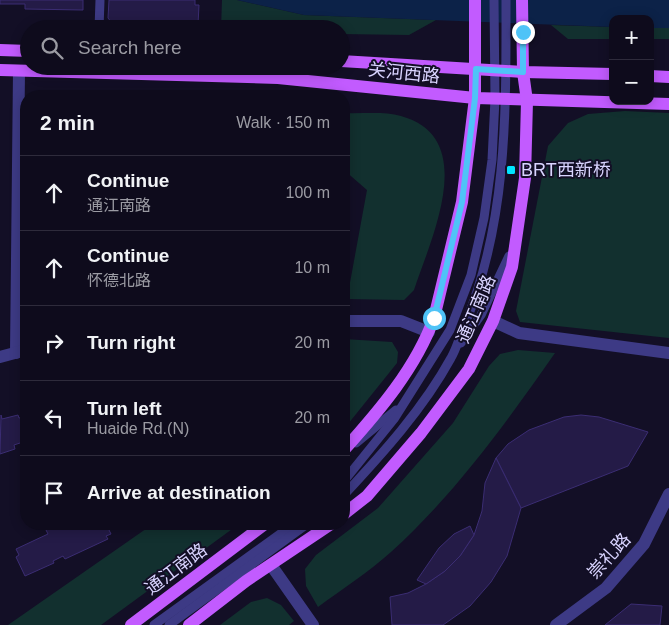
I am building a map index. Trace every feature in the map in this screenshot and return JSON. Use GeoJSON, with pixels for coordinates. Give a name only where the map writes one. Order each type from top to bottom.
{"type":"FeatureCollection","features":[{"type":"Feature","properties":{"kind":"main road","name":"通江南路"},"geometry":{"type":"LineString","coordinates":[[350,444],[401,380],[429,332],[462,202],[475,98],[475,0]]}},
{"type":"Feature","properties":{"kind":"main road","name":"通江南路"},"geometry":{"type":"LineString","coordinates":[[350,509],[367,496],[421,434],[469,369],[493,321],[512,267],[526,178],[527,101],[523,72],[522,0]]}},
{"type":"Feature","properties":{"kind":"main road"},"geometry":{"type":"LineString","coordinates":[[0,50],[20,51]]}},
{"type":"Feature","properties":{"kind":"main road","name":"关河西路"},"geometry":{"type":"LineString","coordinates":[[350,62],[523,72]]}},
{"type":"Feature","properties":{"kind":"main road","name":"关河西路"},"geometry":{"type":"LineString","coordinates":[[0,70],[19,71]]}},
{"type":"Feature","properties":{"kind":"main road"},"geometry":{"type":"LineString","coordinates":[[523,72],[609,74]]}},
{"type":"Feature","properties":{"kind":"main road","name":"关河西路"},"geometry":{"type":"LineString","coordinates":[[167,75],[278,78],[500,99]]}},
{"type":"Feature","properties":{"kind":"main road"},"geometry":{"type":"LineString","coordinates":[[654,76],[669,77]]}},
{"type":"Feature","properties":{"kind":"main road"},"geometry":{"type":"LineString","coordinates":[[500,99],[669,104]]}},
{"type":"Feature","properties":{"kind":"main road","name":"通江南路"},"geometry":{"type":"LineString","coordinates":[[131,625],[258,530]]}},
{"type":"Feature","properties":{"kind":"main road"},"geometry":{"type":"LineString","coordinates":[[189,625],[322,530]]}},
{"type":"Feature","properties":{"kind":"street"},"geometry":{"type":"LineString","coordinates":[[19,71],[20,212]]}},
{"type":"Feature","properties":{"kind":"street"},"geometry":{"type":"LineString","coordinates":[[350,321],[401,321],[429,332]]}},
{"type":"Feature","properties":{"kind":"street"},"geometry":{"type":"LineString","coordinates":[[493,321],[519,333],[669,353]]}},
{"type":"Feature","properties":{"kind":"street"},"geometry":{"type":"LineString","coordinates":[[0,357],[20,352]]}},
{"type":"Feature","properties":{"kind":"street","name":"崇礼路"},"geometry":{"type":"LineString","coordinates":[[556,625],[606,588],[644,544],[669,494]]}},
{"type":"Feature","properties":{"kind":"street"},"geometry":{"type":"LineString","coordinates":[[272,565],[313,625]]}},
{"type":"Feature","properties":{"kind":"lane"},"geometry":{"type":"LineString","coordinates":[[99,20],[100,0]]}},
{"type":"Feature","properties":{"kind":"lane"},"geometry":{"type":"LineString","coordinates":[[451,358],[473,304],[488,252],[500,192],[500,70],[494,31],[494,0]]}},
{"type":"Feature","properties":{"kind":"lane"},"geometry":{"type":"LineString","coordinates":[[500,70],[506,31],[506,0]]}},
{"type":"Feature","properties":{"kind":"lane"},"geometry":{"type":"LineString","coordinates":[[350,473],[394,419],[450,330],[471,276],[486,208],[500,99]]}},
{"type":"Feature","properties":{"kind":"lane"},"geometry":{"type":"LineString","coordinates":[[350,489],[382,454],[418,407],[480,315],[506,267],[518,225]]}},
{"type":"Feature","properties":{"kind":"lane"},"geometry":{"type":"LineString","coordinates":[[350,447],[404,403]]}},
{"type":"Feature","properties":{"kind":"lane"},"geometry":{"type":"LineString","coordinates":[[154,625],[286,530]]}},
{"type":"Feature","properties":{"kind":"lane"},"geometry":{"type":"LineString","coordinates":[[169,625],[299,530]]}},
{"type":"Feature","properties":{"kind":"lane"},"geometry":{"type":"LineString","coordinates":[[308,541],[316,530]]}},
{"type":"Feature","properties":{"kind":"green space"},"geometry":{"type":"Polygon","coordinates":[[[222,0],[237,0],[304,15],[436,20],[409,35],[350,34],[350,20],[221,20],[222,0]]]}},
{"type":"Feature","properties":{"kind":"green space"},"geometry":{"type":"Polygon","coordinates":[[[551,25],[609,27],[609,39],[568,39],[551,25]]]}},
{"type":"Feature","properties":{"kind":"green space"},"geometry":{"type":"Polygon","coordinates":[[[654,28],[669,28],[669,39],[654,39],[654,28]]]}},
{"type":"Feature","properties":{"kind":"green space"},"geometry":{"type":"Polygon","coordinates":[[[625,111],[669,113],[669,338],[520,322],[516,311],[548,146],[568,123],[588,114],[625,111]]]}},
{"type":"Feature","properties":{"kind":"green space"},"geometry":{"type":"Polygon","coordinates":[[[350,113],[380,113],[401,116],[425,128],[439,145],[444,167],[443,192],[438,218],[414,290],[404,300],[350,299],[350,283],[367,190],[350,175],[350,113]]]}},
{"type":"Feature","properties":{"kind":"green space"},"geometry":{"type":"Polygon","coordinates":[[[350,339],[392,342],[398,352],[397,363],[350,422],[350,339]]]}},
{"type":"Feature","properties":{"kind":"green space"},"geometry":{"type":"Polygon","coordinates":[[[518,350],[555,353],[479,457],[437,506],[383,559],[318,607],[306,586],[305,569],[316,555],[378,508],[453,423],[489,366],[500,354],[518,350]]]}},
{"type":"Feature","properties":{"kind":"green space"},"geometry":{"type":"Polygon","coordinates":[[[144,530],[231,530],[101,625],[8,625],[144,530]]]}},
{"type":"Feature","properties":{"kind":"green space"},"geometry":{"type":"Polygon","coordinates":[[[267,598],[281,605],[294,621],[289,625],[220,625],[251,602],[267,598]]]}},
{"type":"Feature","properties":{"kind":"water"},"geometry":{"type":"Polygon","coordinates":[[[237,0],[669,0],[669,28],[654,28],[654,15],[609,15],[609,27],[304,15],[237,0]]]}},
{"type":"Feature","properties":{"kind":"building"},"geometry":{"type":"Polygon","coordinates":[[[0,0],[83,0],[83,10],[25,9],[25,4],[0,4],[0,0]]]}},
{"type":"Feature","properties":{"kind":"building"},"geometry":{"type":"Polygon","coordinates":[[[109,0],[195,0],[195,5],[199,5],[198,20],[110,20],[108,18],[109,0]]]}},
{"type":"Feature","properties":{"kind":"building"},"geometry":{"type":"Polygon","coordinates":[[[1,415],[2,419],[18,415],[20,418],[20,443],[14,445],[15,449],[0,454],[1,415]]]}},
{"type":"Feature","properties":{"kind":"building"},"geometry":{"type":"Polygon","coordinates":[[[581,415],[599,417],[648,432],[628,466],[521,508],[496,458],[508,444],[529,430],[564,417],[581,415]]]}},
{"type":"Feature","properties":{"kind":"building"},"geometry":{"type":"Polygon","coordinates":[[[496,458],[521,508],[507,556],[491,582],[470,606],[443,625],[392,625],[390,597],[408,593],[445,571],[460,556],[474,535],[482,511],[485,483],[496,458]]]}},
{"type":"Feature","properties":{"kind":"building"},"geometry":{"type":"Polygon","coordinates":[[[470,526],[474,535],[460,556],[445,571],[426,584],[417,580],[439,548],[454,534],[470,526]]]}},
{"type":"Feature","properties":{"kind":"building"},"geometry":{"type":"Polygon","coordinates":[[[46,530],[109,530],[111,534],[106,536],[108,539],[65,559],[63,556],[53,561],[54,563],[25,576],[16,557],[19,555],[16,549],[48,534],[46,530]]]}},
{"type":"Feature","properties":{"kind":"building"},"geometry":{"type":"Polygon","coordinates":[[[631,604],[662,606],[660,625],[605,625],[631,604]]]}},
{"type":"Feature","properties":{"kind":"place","name":"BRT西新桥"},"geometry":{"type":"Point","coordinates":[511,170]}},
{"type":"Feature","properties":{"kind":"route"},"geometry":{"type":"LineString","coordinates":[[434,318],[462,202],[475,98],[476,69],[523,72],[523,32]]}}]}
